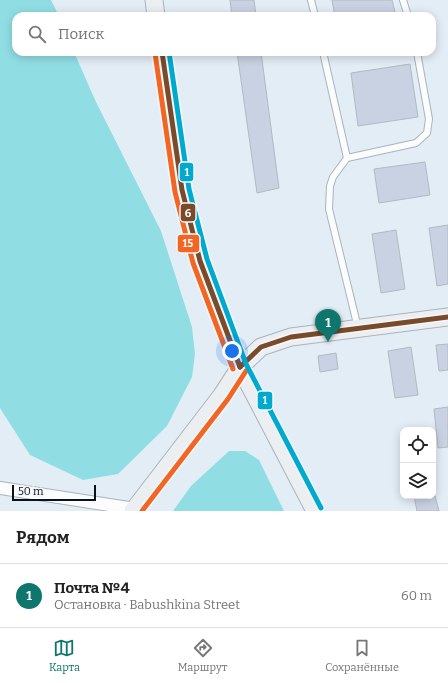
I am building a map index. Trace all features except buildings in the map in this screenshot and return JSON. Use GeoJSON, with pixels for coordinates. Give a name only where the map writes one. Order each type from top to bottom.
{"type":"FeatureCollection","features":[{"type":"Feature","properties":{"kind":"main road"},"geometry":{"type":"LineString","coordinates":[[154,0],[156,12]]}},
{"type":"Feature","properties":{"kind":"main road"},"geometry":{"type":"LineString","coordinates":[[163,56],[182,190],[200,261],[240,367],[315,511]]}},
{"type":"Feature","properties":{"kind":"main road"},"geometry":{"type":"LineString","coordinates":[[134,510],[222,395],[240,367],[261,347],[291,337],[448,317]]}},
{"type":"Feature","properties":{"kind":"street"},"geometry":{"type":"LineString","coordinates":[[0,488],[134,510]]}},
{"type":"Feature","properties":{"kind":"lane"},"geometry":{"type":"LineString","coordinates":[[311,0],[314,12]]}},
{"type":"Feature","properties":{"kind":"lane"},"geometry":{"type":"LineString","coordinates":[[403,0],[407,12]]}},
{"type":"Feature","properties":{"kind":"lane"},"geometry":{"type":"LineString","coordinates":[[324,56],[347,158]]}},
{"type":"Feature","properties":{"kind":"lane"},"geometry":{"type":"LineString","coordinates":[[358,328],[329,209],[330,186],[333,178],[347,158],[416,143],[427,133],[429,119],[418,56]]}},
{"type":"Feature","properties":{"kind":"water"},"geometry":{"type":"Polygon","coordinates":[[[0,0],[51,0],[57,12],[12,12],[12,56],[76,56],[96,102],[161,231],[192,327],[195,354],[192,377],[167,426],[118,474],[83,480],[30,455],[0,408],[0,0]]]}},
{"type":"Feature","properties":{"kind":"water"},"geometry":{"type":"Polygon","coordinates":[[[229,451],[245,451],[259,460],[284,511],[173,511],[191,486],[229,451]]]}},
{"type":"Feature","properties":{"kind":"transit line","name":"15"},"geometry":{"type":"LineString","coordinates":[[155,56],[175,192],[193,263],[233,369]]}},
{"type":"Feature","properties":{"kind":"transit line","name":"6"},"geometry":{"type":"LineString","coordinates":[[163,56],[182,190],[200,261],[240,367]]}},
{"type":"Feature","properties":{"kind":"transit line","name":"1"},"geometry":{"type":"LineString","coordinates":[[170,56],[189,189],[207,259],[246,364],[321,508]]}},
{"type":"Feature","properties":{"kind":"transit line","name":"6"},"geometry":{"type":"LineString","coordinates":[[240,367],[261,347],[291,337],[448,317]]}},
{"type":"Feature","properties":{"kind":"transit line","name":"15"},"geometry":{"type":"LineString","coordinates":[[142,511],[228,399],[246,371]]}},
{"type":"Feature","properties":{"kind":"place","name":"Почта №4"},"geometry":{"type":"Point","coordinates":[328,342]}}]}
